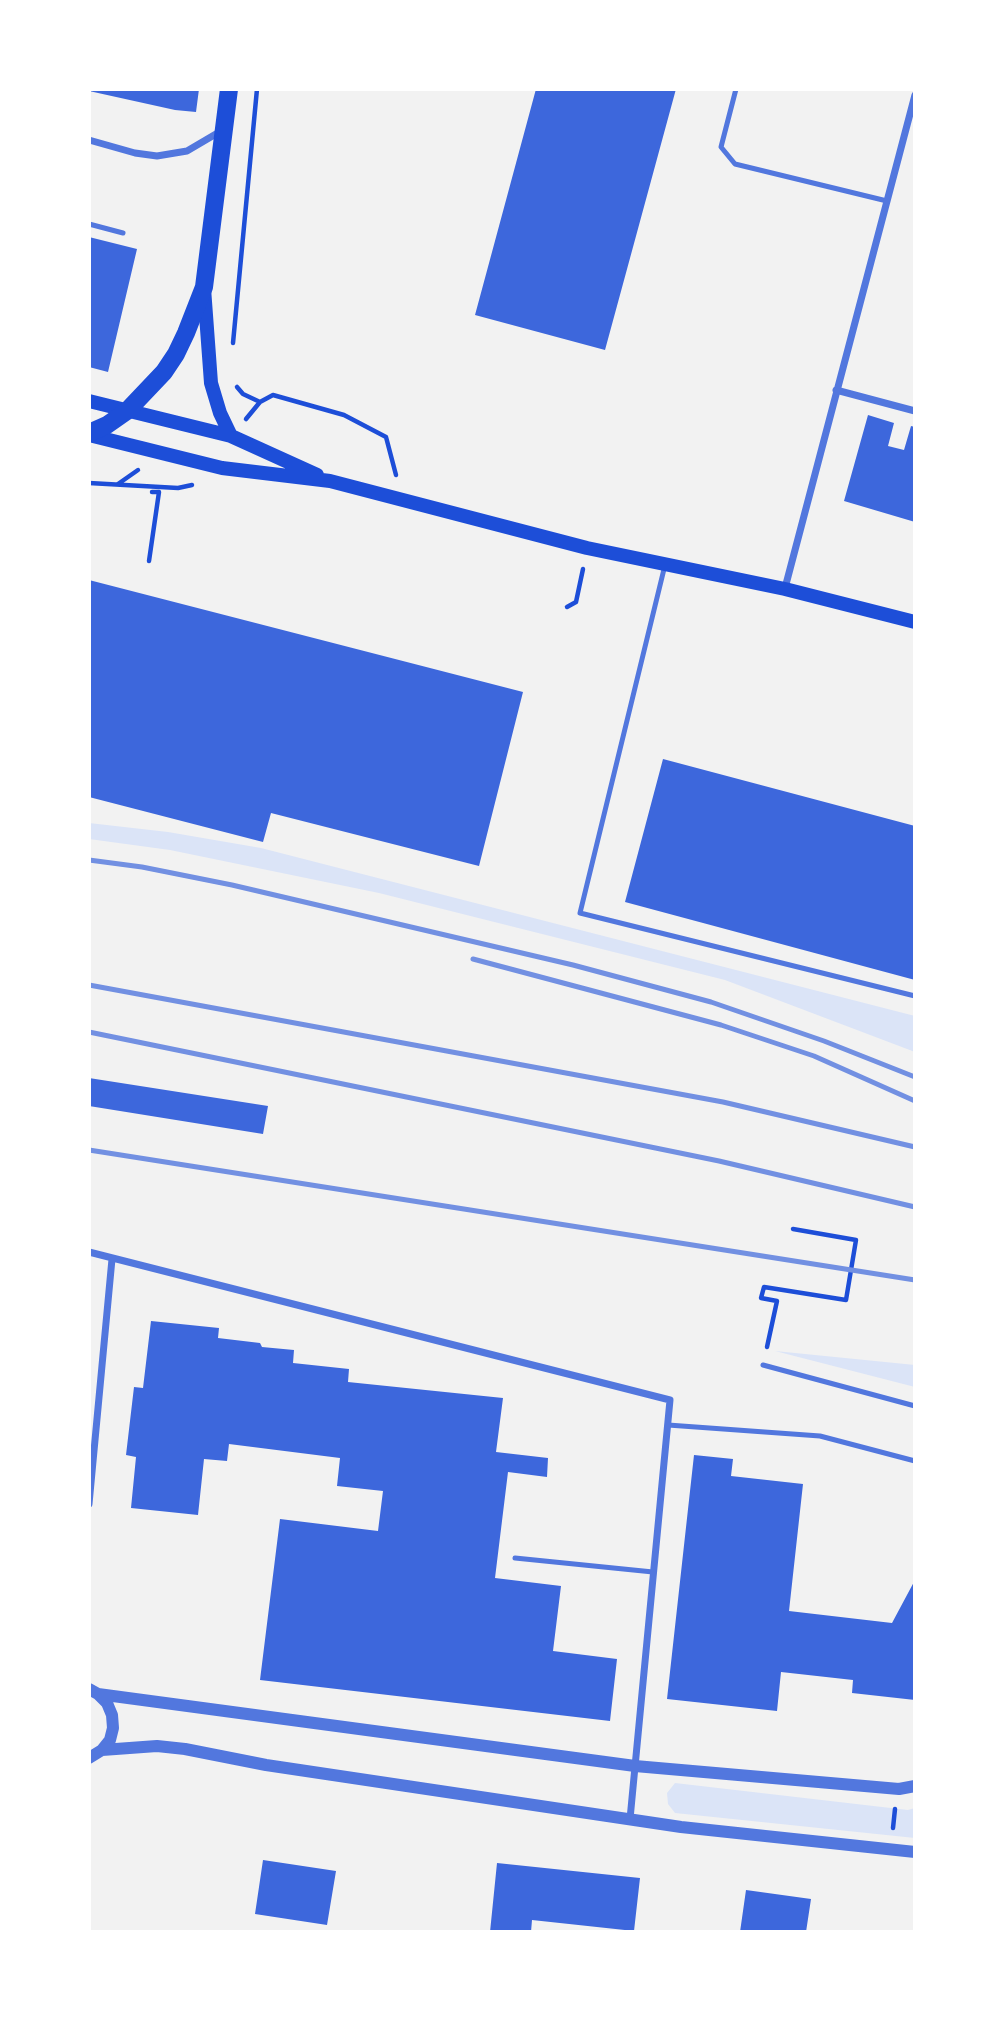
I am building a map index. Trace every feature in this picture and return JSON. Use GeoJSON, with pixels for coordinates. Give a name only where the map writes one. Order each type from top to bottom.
{"type":"FeatureCollection","features":[{"type":"Feature","properties":{"kind":"main road"},"geometry":{"type":"LineString","coordinates":[[229,89],[204,287],[211,383],[231,436]]}},
{"type":"Feature","properties":{"kind":"main road"},"geometry":{"type":"LineString","coordinates":[[89,434],[127,411],[164,372],[176,354],[204,287]]}},
{"type":"Feature","properties":{"kind":"main road"},"geometry":{"type":"LineString","coordinates":[[89,401],[231,436],[330,481]]}},
{"type":"Feature","properties":{"kind":"main road"},"geometry":{"type":"LineString","coordinates":[[89,434],[222,468],[330,481],[587,548],[785,589],[915,622]]}},
{"type":"Feature","properties":{"kind":"street"},"geometry":{"type":"LineString","coordinates":[[785,589],[915,95]]}},
{"type":"Feature","properties":{"kind":"street"},"geometry":{"type":"LineString","coordinates":[[89,140],[135,153],[157,156],[187,151],[224,129]]}},
{"type":"Feature","properties":{"kind":"street"},"geometry":{"type":"LineString","coordinates":[[904,136],[915,139]]}},
{"type":"Feature","properties":{"kind":"street"},"geometry":{"type":"LineString","coordinates":[[836,390],[915,411]]}},
{"type":"Feature","properties":{"kind":"street"},"geometry":{"type":"LineString","coordinates":[[89,1252],[670,1400],[629,1819]]}},
{"type":"Feature","properties":{"kind":"street"},"geometry":{"type":"LineString","coordinates":[[89,1504],[112,1258]]}},
{"type":"Feature","properties":{"kind":"street"},"geometry":{"type":"LineString","coordinates":[[94,1692],[635,1766],[899,1789],[915,1786]]}},
{"type":"Feature","properties":{"kind":"street"},"geometry":{"type":"LineString","coordinates":[[94,1692],[107,1703],[113,1728],[110,1740],[94,1757]]}},
{"type":"Feature","properties":{"kind":"street"},"geometry":{"type":"LineString","coordinates":[[94,1757],[157,1746],[185,1749],[267,1765],[681,1827],[915,1852]]}},
{"type":"Feature","properties":{"kind":"lane"},"geometry":{"type":"LineString","coordinates":[[736,89],[721,147],[735,164],[887,201]]}},
{"type":"Feature","properties":{"kind":"lane"},"geometry":{"type":"LineString","coordinates":[[89,224],[123,233]]}},
{"type":"Feature","properties":{"kind":"lane"},"geometry":{"type":"LineString","coordinates":[[665,565],[580,914],[915,996]]}},
{"type":"Feature","properties":{"kind":"lane"},"geometry":{"type":"LineString","coordinates":[[763,1365],[915,1406]]}},
{"type":"Feature","properties":{"kind":"lane"},"geometry":{"type":"LineString","coordinates":[[668,1425],[820,1436],[915,1461]]}},
{"type":"Feature","properties":{"kind":"lane"},"geometry":{"type":"LineString","coordinates":[[515,1558],[653,1572]]}},
{"type":"Feature","properties":{"kind":"path"},"geometry":{"type":"LineString","coordinates":[[233,346],[257,89]]}},
{"type":"Feature","properties":{"kind":"path"},"geometry":{"type":"LineString","coordinates":[[231,436],[260,402],[272,395],[344,415],[386,437],[403,500]]}},
{"type":"Feature","properties":{"kind":"path"},"geometry":{"type":"LineString","coordinates":[[89,483],[178,488],[205,482],[222,468]]}},
{"type":"Feature","properties":{"kind":"path"},"geometry":{"type":"LineString","coordinates":[[149,561],[159,492],[152,492]]}},
{"type":"Feature","properties":{"kind":"path"},"geometry":{"type":"LineString","coordinates":[[567,607],[576,603],[587,548]]}},
{"type":"Feature","properties":{"kind":"path"},"geometry":{"type":"LineString","coordinates":[[763,1365],[777,1301],[761,1297],[764,1287],[846,1300],[848,1291],[856,1240],[793,1229]]}},
{"type":"Feature","properties":{"kind":"path"},"geometry":{"type":"LineString","coordinates":[[894,1850],[893,1822],[899,1789]]}},
{"type":"Feature","properties":{"kind":"shaded area"},"geometry":{"type":"Polygon","coordinates":[[[89,823],[168,832],[261,848],[915,1016],[915,1052],[725,980],[379,893],[170,850],[89,839],[89,823]]]}},
{"type":"Feature","properties":{"kind":"shaded area"},"geometry":{"type":"Polygon","coordinates":[[[775,1351],[915,1365],[915,1387],[775,1351]]]}},
{"type":"Feature","properties":{"kind":"shaded area"},"geometry":{"type":"Polygon","coordinates":[[[675,1783],[908,1810],[915,1808],[915,1838],[675,1813],[668,1804],[667,1793],[675,1783]]]}},
{"type":"Feature","properties":{"kind":"building"},"geometry":{"type":"Polygon","coordinates":[[[89,89],[199,89],[196,112],[175,110],[89,89]]]}},
{"type":"Feature","properties":{"kind":"building"},"geometry":{"type":"Polygon","coordinates":[[[536,89],[676,89],[605,350],[475,315],[536,89]]]}},
{"type":"Feature","properties":{"kind":"building"},"geometry":{"type":"Polygon","coordinates":[[[89,237],[137,249],[108,372],[89,367],[89,237]]]}},
{"type":"Feature","properties":{"kind":"building"},"geometry":{"type":"Polygon","coordinates":[[[868,415],[894,423],[888,446],[904,450],[911,426],[915,427],[915,522],[844,501],[868,415]]]}},
{"type":"Feature","properties":{"kind":"building"},"geometry":{"type":"Polygon","coordinates":[[[89,580],[523,692],[479,866],[271,813],[263,842],[89,797],[89,580]]]}},
{"type":"Feature","properties":{"kind":"building"},"geometry":{"type":"Polygon","coordinates":[[[663,759],[915,826],[915,980],[625,902],[663,759]]]}},
{"type":"Feature","properties":{"kind":"building"},"geometry":{"type":"Polygon","coordinates":[[[89,1078],[268,1106],[263,1134],[89,1106],[89,1078]]]}},
{"type":"Feature","properties":{"kind":"building"},"geometry":{"type":"Polygon","coordinates":[[[151,1321],[219,1328],[218,1338],[294,1350],[293,1363],[349,1369],[348,1382],[503,1398],[496,1452],[548,1458],[547,1477],[508,1472],[495,1578],[561,1586],[553,1651],[617,1659],[610,1721],[260,1680],[280,1519],[378,1531],[383,1491],[337,1486],[340,1458],[229,1444],[227,1461],[204,1459],[198,1515],[131,1508],[136,1457],[126,1455],[134,1387],[143,1388],[151,1321]]]}},
{"type":"Feature","properties":{"kind":"building"},"geometry":{"type":"Polygon","coordinates":[[[694,1455],[733,1459],[731,1476],[803,1484],[789,1611],[892,1623],[915,1580],[915,1700],[852,1693],[853,1680],[781,1672],[777,1711],[667,1699],[694,1455]]]}},
{"type":"Feature","properties":{"kind":"building"},"geometry":{"type":"Polygon","coordinates":[[[263,1860],[336,1871],[327,1925],[255,1914],[263,1860]]]}},
{"type":"Feature","properties":{"kind":"building"},"geometry":{"type":"Polygon","coordinates":[[[497,1863],[640,1878],[634,1931],[532,1920],[531,1932],[490,1932],[497,1863]]]}},
{"type":"Feature","properties":{"kind":"building"},"geometry":{"type":"Polygon","coordinates":[[[746,1890],[811,1899],[806,1932],[740,1932],[746,1890]]]}},
{"type":"Feature","properties":{"kind":"railway"},"geometry":{"type":"LineString","coordinates":[[89,860],[142,867],[232,885],[573,965],[711,1002],[824,1041],[915,1077]]}},
{"type":"Feature","properties":{"kind":"railway"},"geometry":{"type":"LineString","coordinates":[[473,959],[721,1025],[814,1056],[915,1101]]}},
{"type":"Feature","properties":{"kind":"railway"},"geometry":{"type":"LineString","coordinates":[[89,985],[723,1102],[915,1147]]}},
{"type":"Feature","properties":{"kind":"railway"},"geometry":{"type":"LineString","coordinates":[[89,1032],[719,1161],[915,1207]]}},
{"type":"Feature","properties":{"kind":"railway"},"geometry":{"type":"LineString","coordinates":[[89,1150],[915,1280]]}}]}
